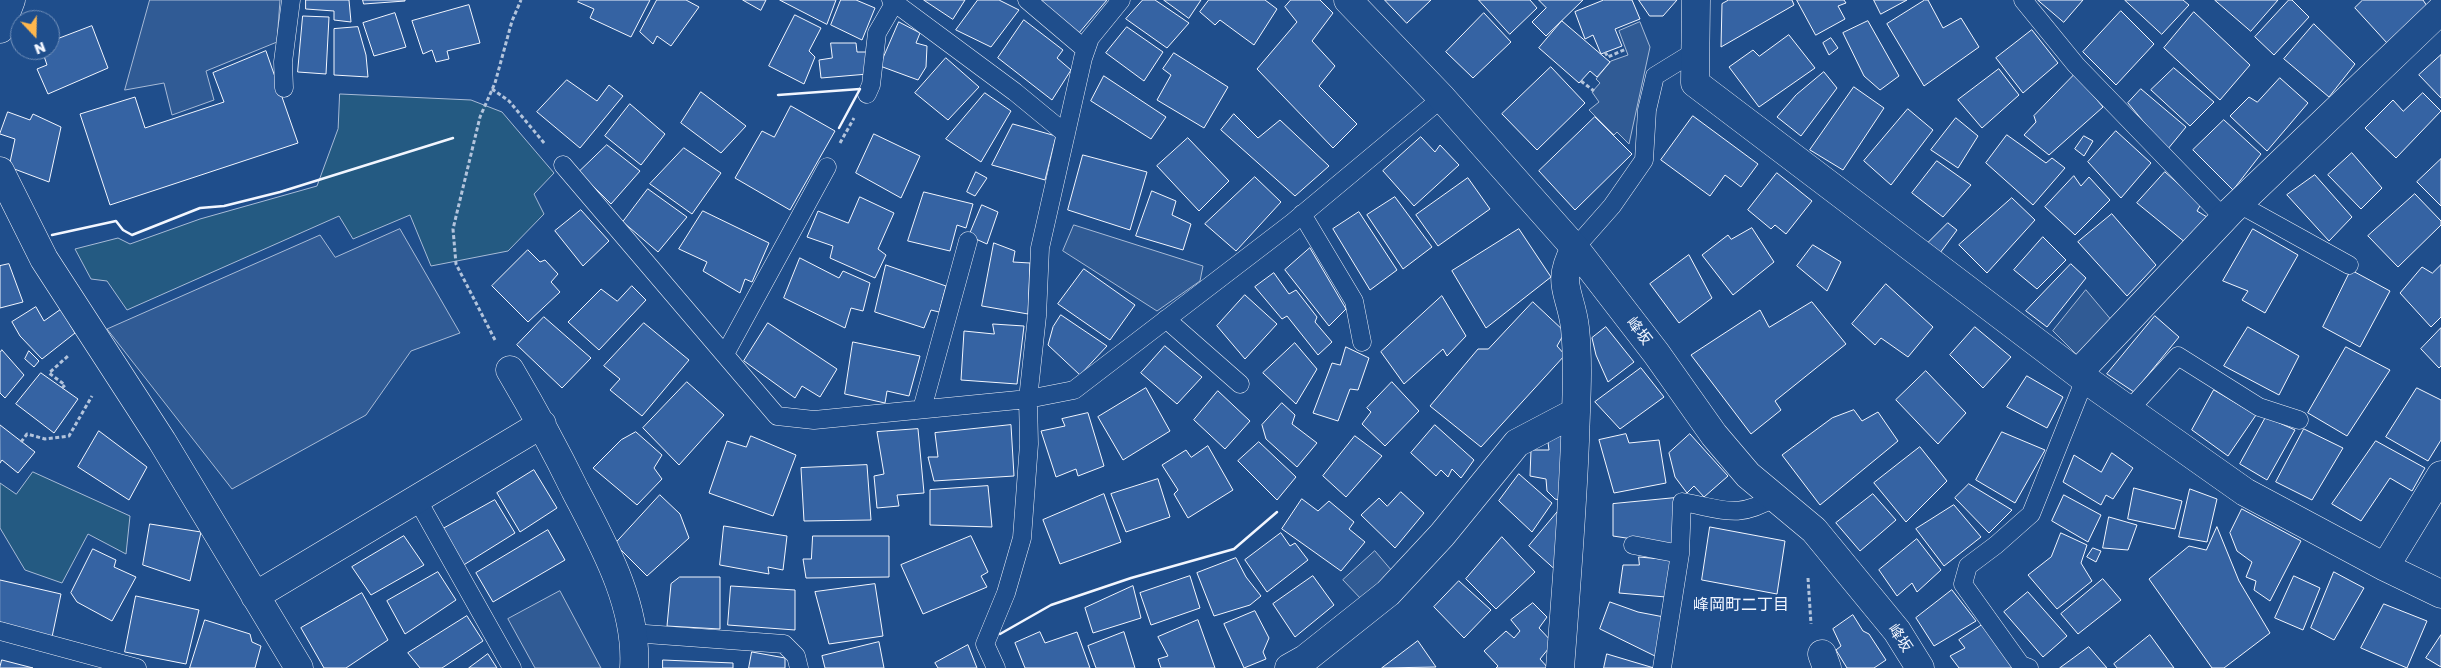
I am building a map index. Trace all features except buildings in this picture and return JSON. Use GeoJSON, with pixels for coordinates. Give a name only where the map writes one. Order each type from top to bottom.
{"type":"FeatureCollection","features":[{"type":"Feature","properties":{"kind":"street"},"geometry":{"type":"LineString","coordinates":[[0,30],[11,0]]}},
{"type":"Feature","properties":{"kind":"street","name":"峰坂"},"geometry":{"type":"LineString","coordinates":[[1348,0],[1442,98],[1575,248],[1656,353],[1714,435],[1748,475],[1814,530],[1897,631],[1920,668]]}},
{"type":"Feature","properties":{"kind":"street"},"geometry":{"type":"LineString","coordinates":[[1696,0],[1695,83],[2082,376],[2244,492],[2385,568],[2441,594]]}},
{"type":"Feature","properties":{"kind":"street"},"geometry":{"type":"LineString","coordinates":[[2082,376],[2232,212],[2441,10]]}},
{"type":"Feature","properties":{"kind":"street"},"geometry":{"type":"LineString","coordinates":[[0,171],[44,259],[157,434],[299,668]]}},
{"type":"Feature","properties":{"kind":"street"},"geometry":{"type":"LineString","coordinates":[[1560,668],[1572,511],[1576,412],[1575,327],[1565,287],[1566,266],[1575,248]]}},
{"type":"Feature","properties":{"kind":"street"},"geometry":{"type":"LineString","coordinates":[[510,370],[542,424],[601,539],[626,604],[635,650],[634,668]]}},
{"type":"Feature","properties":{"kind":"street"},"geometry":{"type":"LineString","coordinates":[[1289,668],[1305,660],[1388,593],[1442,535],[1517,443],[1576,412]]}},
{"type":"Feature","properties":{"kind":"street"},"geometry":{"type":"LineString","coordinates":[[255,596],[542,424]]}},
{"type":"Feature","properties":{"kind":"street"},"geometry":{"type":"LineString","coordinates":[[2385,568],[2441,476]]}},
{"type":"Feature","properties":{"kind":"lane"},"geometry":{"type":"LineString","coordinates":[[284,88],[283,62],[291,0]]}},
{"type":"Feature","properties":{"kind":"lane"},"geometry":{"type":"LineString","coordinates":[[1027,0],[1086,50]]}},
{"type":"Feature","properties":{"kind":"lane"},"geometry":{"type":"LineString","coordinates":[[996,668],[985,644],[1006,592],[1022,538],[1029,444],[1028,399],[1038,316],[1040,248],[1086,50],[1090,38],[1122,0]]}},
{"type":"Feature","properties":{"kind":"lane"},"geometry":{"type":"LineString","coordinates":[[2023,0],[2076,66],[2232,212],[2349,265]]}},
{"type":"Feature","properties":{"kind":"lane"},"geometry":{"type":"LineString","coordinates":[[867,94],[871,85],[877,33],[893,1],[1015,92],[1066,134]]}},
{"type":"Feature","properties":{"kind":"lane"},"geometry":{"type":"LineString","coordinates":[[1575,248],[1612,206],[1644,160],[1647,110],[1655,76],[1694,52]]}},
{"type":"Feature","properties":{"kind":"lane"},"geometry":{"type":"LineString","coordinates":[[564,165],[777,416],[814,420],[1028,399],[1074,390],[1302,214],[1442,98]]}},
{"type":"Feature","properties":{"kind":"lane"},"geometry":{"type":"LineString","coordinates":[[725,354],[826,167]]}},
{"type":"Feature","properties":{"kind":"lane"},"geometry":{"type":"LineString","coordinates":[[1302,214],[1354,301],[1362,342]]}},
{"type":"Feature","properties":{"kind":"lane"},"geometry":{"type":"LineString","coordinates":[[922,409],[968,241]]}},
{"type":"Feature","properties":{"kind":"lane"},"geometry":{"type":"LineString","coordinates":[[1166,318],[1240,384]]}},
{"type":"Feature","properties":{"kind":"lane"},"geometry":{"type":"LineString","coordinates":[[2129,410],[2178,356],[2259,407],[2299,420]]}},
{"type":"Feature","properties":{"kind":"lane"},"geometry":{"type":"LineString","coordinates":[[2028,668],[2021,665],[1963,584],[1968,566],[1996,545],[2031,514],[2082,376]]}},
{"type":"Feature","properties":{"kind":"lane"},"geometry":{"type":"LineString","coordinates":[[1662,668],[1680,554],[1682,502],[1739,512],[1756,508],[1775,497]]}},
{"type":"Feature","properties":{"kind":"lane"},"geometry":{"type":"LineString","coordinates":[[417,498],[512,668]]}},
{"type":"Feature","properties":{"kind":"lane"},"geometry":{"type":"LineString","coordinates":[[1633,545],[1680,554]]}},
{"type":"Feature","properties":{"kind":"lane"},"geometry":{"type":"LineString","coordinates":[[0,631],[137,668]]}},
{"type":"Feature","properties":{"kind":"lane"},"geometry":{"type":"LineString","coordinates":[[632,633],[784,644],[796,656],[799,668]]}},
{"type":"Feature","properties":{"kind":"path"},"geometry":{"type":"LineString","coordinates":[[510,370],[456,264],[453,229],[480,116],[503,62],[512,21],[521,0]]}},
{"type":"Feature","properties":{"kind":"path"},"geometry":{"type":"LineString","coordinates":[[1606,52],[1608,56],[1626,49]]}},
{"type":"Feature","properties":{"kind":"path"},"geometry":{"type":"LineString","coordinates":[[1580,81],[1594,91]]}},
{"type":"Feature","properties":{"kind":"path"},"geometry":{"type":"LineString","coordinates":[[492,89],[508,101],[564,165]]}},
{"type":"Feature","properties":{"kind":"path"},"geometry":{"type":"LineString","coordinates":[[826,167],[867,94]]}},
{"type":"Feature","properties":{"kind":"path"},"geometry":{"type":"LineString","coordinates":[[49,373],[65,385],[62,388]]}},
{"type":"Feature","properties":{"kind":"path"},"geometry":{"type":"LineString","coordinates":[[21,442],[27,434],[45,438],[68,436],[88,404]]}},
{"type":"Feature","properties":{"kind":"path"},"geometry":{"type":"LineString","coordinates":[[1808,572],[1812,625],[1824,661]]}},
{"type":"Feature","properties":{"kind":"shaded area"},"geometry":{"type":"Polygon","coordinates":[[[150,0],[280,0],[277,42],[206,71],[214,100],[172,115],[164,83],[125,90],[150,0]]]}},
{"type":"Feature","properties":{"kind":"shaded area"},"geometry":{"type":"Polygon","coordinates":[[[1640,22],[1650,47],[1629,144],[1617,132],[1614,135],[1589,110],[1599,102],[1592,92],[1600,83],[1596,79],[1611,61],[1628,55],[1619,31],[1640,22]]]}},
{"type":"Feature","properties":{"kind":"shaded area"},"geometry":{"type":"Polygon","coordinates":[[[340,94],[471,100],[502,112],[554,173],[534,194],[544,214],[508,251],[431,266],[410,215],[353,239],[339,216],[127,310],[107,281],[91,279],[75,249],[118,238],[130,244],[200,219],[317,186],[338,129],[340,94]]]}},
{"type":"Feature","properties":{"kind":"shaded area"},"geometry":{"type":"Polygon","coordinates":[[[1074,225],[1203,266],[1200,281],[1157,311],[1063,251],[1074,225]]]}},
{"type":"Feature","properties":{"kind":"shaded area"},"geometry":{"type":"Polygon","coordinates":[[[400,229],[460,333],[411,351],[366,415],[232,489],[107,329],[320,235],[335,257],[400,229]]]}},
{"type":"Feature","properties":{"kind":"shaded area"},"geometry":{"type":"Polygon","coordinates":[[[2086,290],[2113,322],[2081,359],[2053,331],[2086,290]]]}},
{"type":"Feature","properties":{"kind":"shaded area"},"geometry":{"type":"Polygon","coordinates":[[[33,472],[130,516],[126,554],[88,534],[62,583],[25,570],[0,528],[0,483],[16,494],[33,472]]]}},
{"type":"Feature","properties":{"kind":"shaded area"},"geometry":{"type":"Polygon","coordinates":[[[1375,551],[1392,571],[1362,600],[1343,580],[1375,551]]]}},
{"type":"Feature","properties":{"kind":"shaded area"},"geometry":{"type":"Polygon","coordinates":[[[560,591],[601,668],[535,668],[508,619],[560,591]]]}},
{"type":"Feature","properties":{"kind":"wall"},"geometry":{"type":"LineString","coordinates":[[778,95],[860,89],[839,128]]}},
{"type":"Feature","properties":{"kind":"wall"},"geometry":{"type":"LineString","coordinates":[[52,235],[116,221],[123,230],[132,235],[200,208],[224,206],[280,192],[453,138]]}},
{"type":"Feature","properties":{"kind":"wall"},"geometry":{"type":"LineString","coordinates":[[1000,634],[1051,605],[1131,578],[1234,549],[1277,512]]}},
{"type":"Feature","properties":{"kind":"district","name":"峰岡町二丁目"},"geometry":{"type":"Point","coordinates":[1741,605]}}]}
